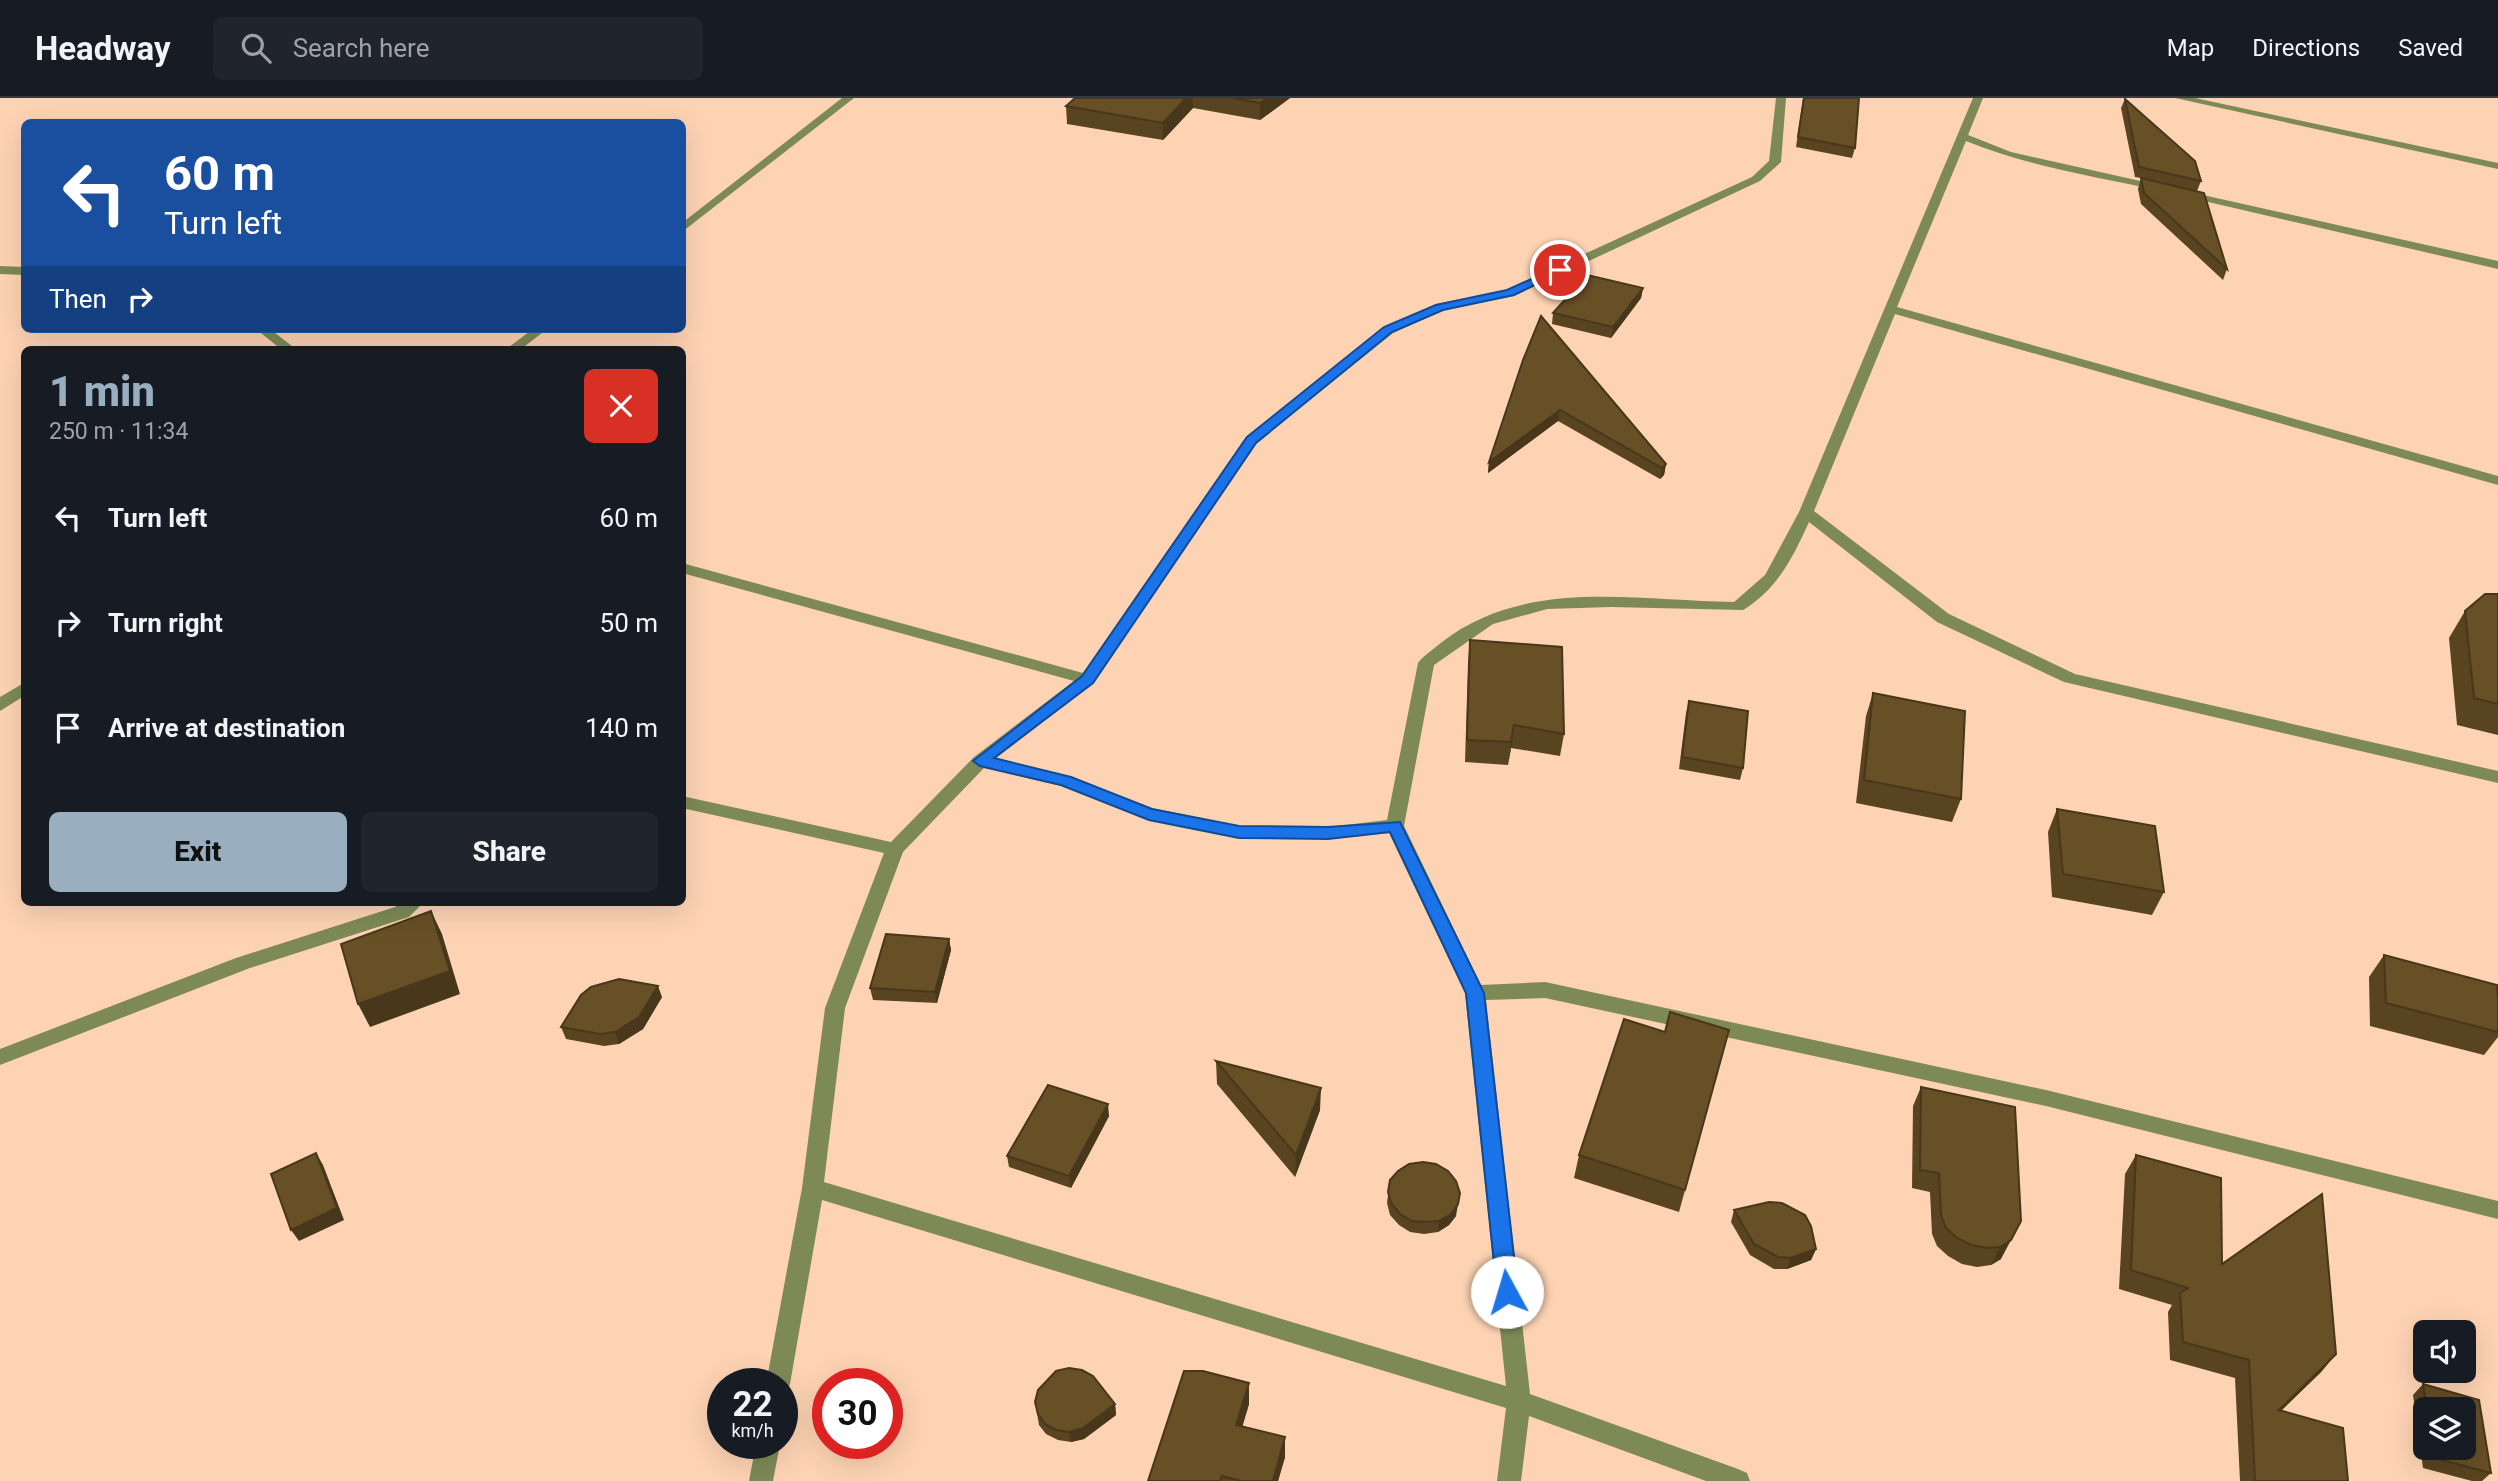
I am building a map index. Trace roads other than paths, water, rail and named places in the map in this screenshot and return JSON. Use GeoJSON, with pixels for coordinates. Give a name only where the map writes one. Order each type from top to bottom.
{"type":"FeatureCollection","features":[{"type":"Feature","properties":{"kind":"street"},"geometry":{"type":"LineString","coordinates":[[686,226],[849,98]]}},
{"type":"Feature","properties":{"kind":"street"},"geometry":{"type":"LineString","coordinates":[[781,1368],[813,1188],[835,1008],[895,849],[980,761],[1087,679],[1251,440],[1388,330],[1440,307],[1510,293],[1756,179],[1775,162],[1782,98]]}},
{"type":"Feature","properties":{"kind":"street"},"geometry":{"type":"LineString","coordinates":[[1509,1481],[1519,1401],[1475,993],[1395,826],[1426,663],[1486,621],[1545,606],[1601,602],[1737,607],[1756,598],[1781,564],[1806,512],[1978,98]]}},
{"type":"Feature","properties":{"kind":"street"},"geometry":{"type":"LineString","coordinates":[[2180,98],[2498,166]]}},
{"type":"Feature","properties":{"kind":"street"},"geometry":{"type":"LineString","coordinates":[[1962,136],[2007,154],[2044,164],[2145,184],[2498,265]]}},
{"type":"Feature","properties":{"kind":"street"},"geometry":{"type":"LineString","coordinates":[[0,270],[21,271]]}},
{"type":"Feature","properties":{"kind":"street"},"geometry":{"type":"LineString","coordinates":[[1890,309],[2498,481]]}},
{"type":"Feature","properties":{"kind":"street"},"geometry":{"type":"LineString","coordinates":[[267,333],[285,346]]}},
{"type":"Feature","properties":{"kind":"street"},"geometry":{"type":"LineString","coordinates":[[518,346],[535,333]]}},
{"type":"Feature","properties":{"kind":"street"},"geometry":{"type":"LineString","coordinates":[[1806,512],[1944,618],[2070,678],[2498,777]]}},
{"type":"Feature","properties":{"kind":"street"},"geometry":{"type":"LineString","coordinates":[[686,569],[1087,679]]}},
{"type":"Feature","properties":{"kind":"street"},"geometry":{"type":"LineString","coordinates":[[0,705],[21,690]]}},
{"type":"Feature","properties":{"kind":"street"},"geometry":{"type":"LineString","coordinates":[[980,761],[1065,781],[1149,814],[1239,832],[1328,833],[1395,826]]}},
{"type":"Feature","properties":{"kind":"street"},"geometry":{"type":"LineString","coordinates":[[686,803],[895,849]]}},
{"type":"Feature","properties":{"kind":"street"},"geometry":{"type":"LineString","coordinates":[[0,1058],[243,963],[402,912],[410,906]]}},
{"type":"Feature","properties":{"kind":"street"},"geometry":{"type":"LineString","coordinates":[[1475,993],[1545,990],[2046,1098],[2498,1210]]}},
{"type":"Feature","properties":{"kind":"street"},"geometry":{"type":"LineString","coordinates":[[813,1188],[1519,1401],[1738,1481]]}},
{"type":"Feature","properties":{"kind":"street"},"geometry":{"type":"LineString","coordinates":[[761,1481],[765,1459]]}}]}
